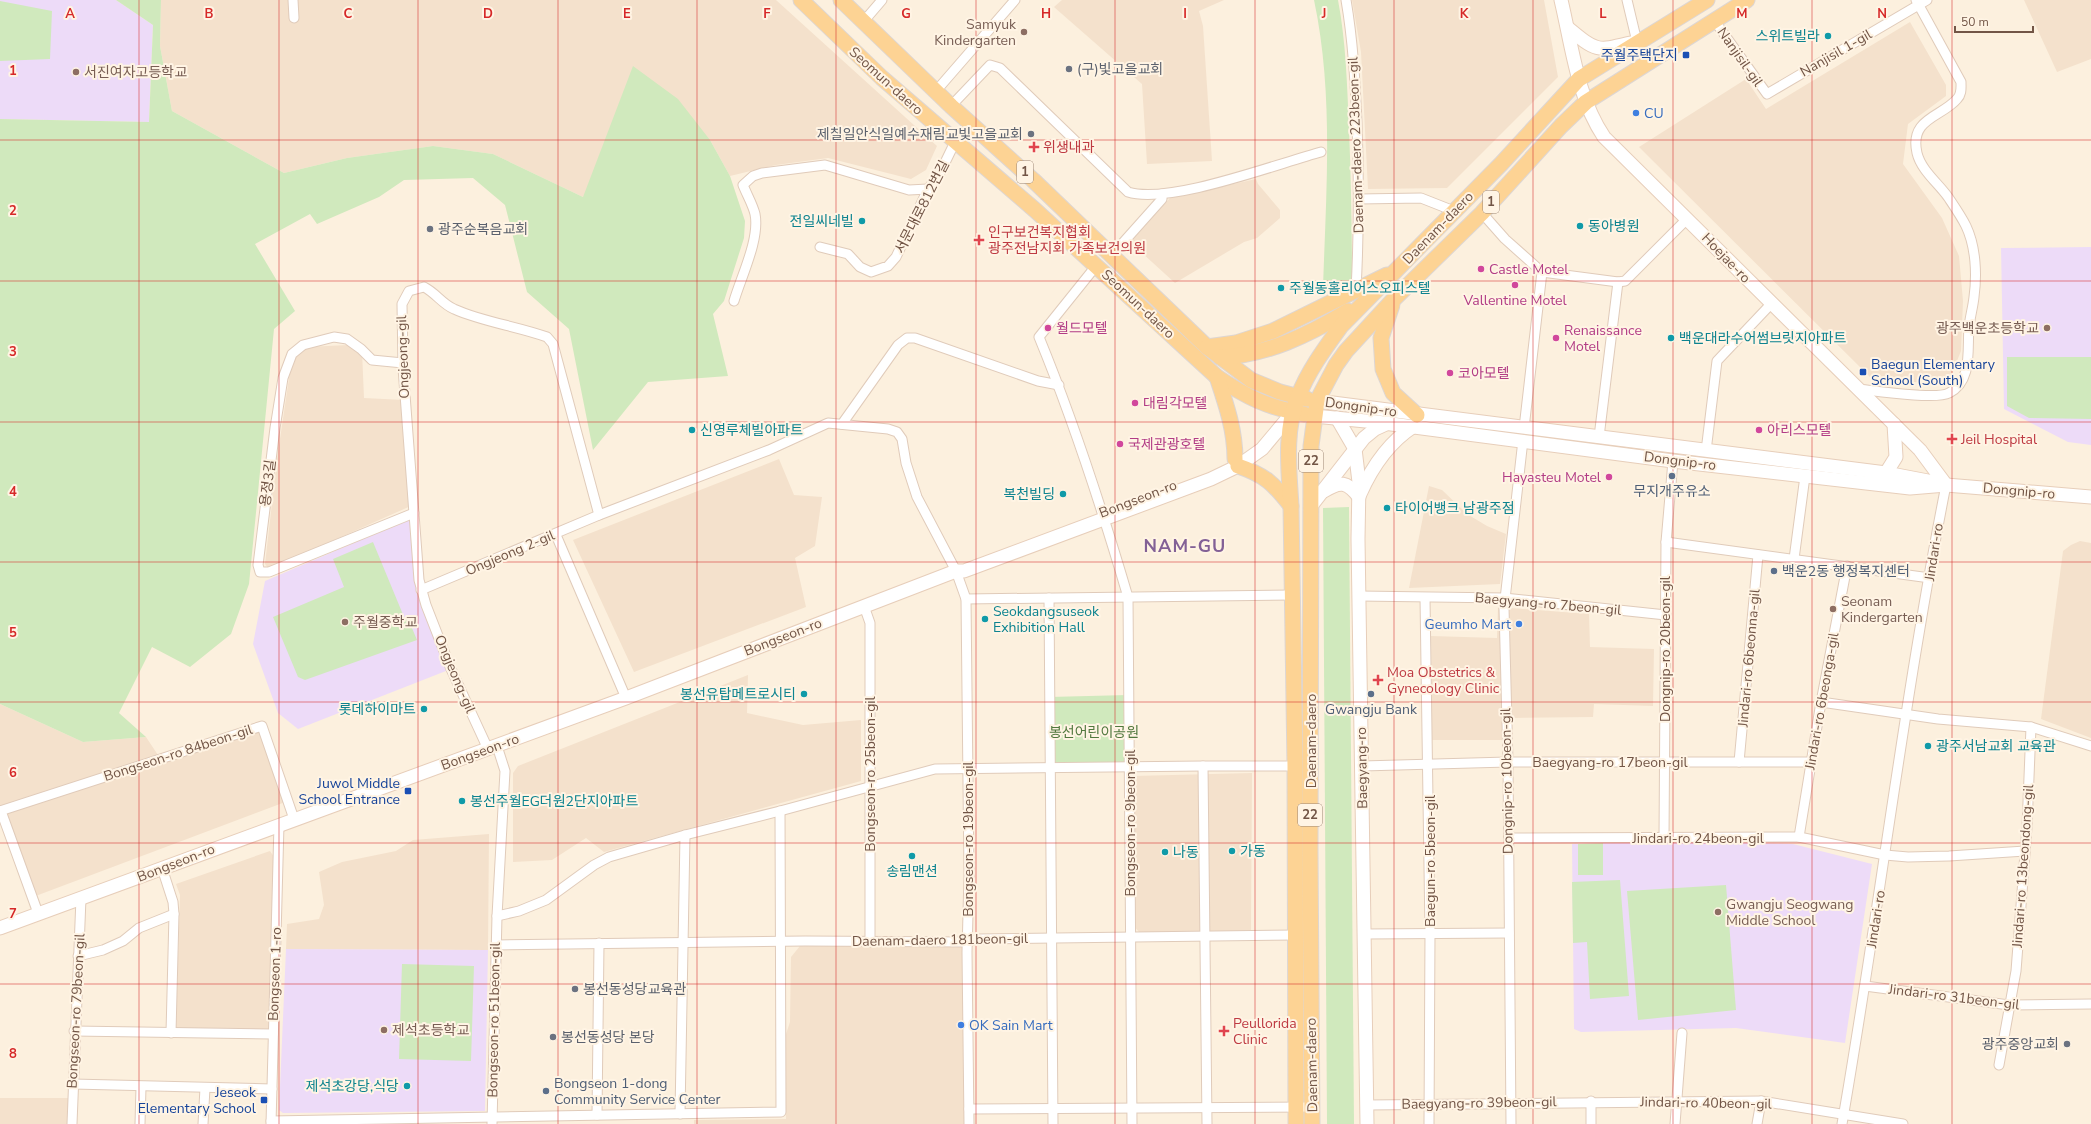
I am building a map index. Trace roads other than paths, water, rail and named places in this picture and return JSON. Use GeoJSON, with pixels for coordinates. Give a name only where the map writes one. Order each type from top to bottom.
{"type":"FeatureCollection","features":[{"type":"Feature","properties":{"kind":"main road","name":"Seomun-daero"},"geometry":{"type":"LineString","coordinates":[[801,0],[854,52],[955,142],[1036,210],[1217,377],[1244,396],[1262,404],[1314,416]]}},
{"type":"Feature","properties":{"kind":"main road","name":"Seomun-daero"},"geometry":{"type":"LineString","coordinates":[[841,0],[864,20],[951,106],[1023,170],[1207,347],[1251,380],[1280,392],[1316,401]]}},
{"type":"Feature","properties":{"kind":"main road","name":"Hoejae-ro"},"geometry":{"type":"LineString","coordinates":[[1562,0],[1579,78],[1586,102],[1594,124],[1604,137],[1920,450],[1946,485]]}},
{"type":"Feature","properties":{"kind":"main road","name":"Daenam-daero"},"geometry":{"type":"LineString","coordinates":[[1296,1124],[1295,766],[1292,506],[1289,472],[1289,411],[1321,353],[1341,326],[1454,211],[1579,78],[1707,0]]}},
{"type":"Feature","properties":{"kind":"main road","name":"Daenam-daero"},"geometry":{"type":"LineString","coordinates":[[1312,1124],[1310,858],[1314,500],[1311,446],[1316,401],[1340,360],[1393,300],[1482,213],[1586,102],[1747,0]]}},
{"type":"Feature","properties":{"kind":"main road"},"geometry":{"type":"LineString","coordinates":[[1568,28],[1593,47],[1604,50],[1637,42]]}},
{"type":"Feature","properties":{"kind":"main road"},"geometry":{"type":"LineString","coordinates":[[1207,347],[1236,343],[1273,330],[1397,270]]}},
{"type":"Feature","properties":{"kind":"main road"},"geometry":{"type":"LineString","coordinates":[[1220,356],[1238,356],[1280,345],[1330,322],[1371,296]]}},
{"type":"Feature","properties":{"kind":"main road"},"geometry":{"type":"LineString","coordinates":[[1393,300],[1381,338],[1383,369],[1393,393],[1415,420]]}},
{"type":"Feature","properties":{"kind":"main road"},"geometry":{"type":"LineString","coordinates":[[1217,377],[1228,409],[1235,438],[1236,462],[1270,481],[1292,506]]}},
{"type":"Feature","properties":{"kind":"main road","name":"Dongnip-ro"},"geometry":{"type":"LineString","coordinates":[[1316,401],[1415,420],[1523,434],[1674,461],[1910,488],[1946,485]]}},
{"type":"Feature","properties":{"kind":"main road","name":"Bongseon-ro"},"geometry":{"type":"LineString","coordinates":[[0,928],[279,824],[626,698],[957,571],[962,566],[1160,493],[1211,479],[1236,462],[1289,411]]}},
{"type":"Feature","properties":{"kind":"main road","name":"Dongnip-ro"},"geometry":{"type":"LineString","coordinates":[[1314,416],[1388,423],[1415,420]]}},
{"type":"Feature","properties":{"kind":"main road","name":"Baegyang-ro"},"geometry":{"type":"LineString","coordinates":[[1337,418],[1355,449],[1359,497],[1359,596],[1367,1124]]}},
{"type":"Feature","properties":{"kind":"main road","name":"Dongnip-ro"},"geometry":{"type":"LineString","coordinates":[[1359,497],[1367,480],[1385,453],[1415,420]]}},
{"type":"Feature","properties":{"kind":"main road"},"geometry":{"type":"LineString","coordinates":[[1314,500],[1364,438],[1375,429],[1388,423]]}},
{"type":"Feature","properties":{"kind":"main road"},"geometry":{"type":"LineString","coordinates":[[1886,474],[1896,457],[1894,424]]}},
{"type":"Feature","properties":{"kind":"main road","name":"Dongnip-ro"},"geometry":{"type":"LineString","coordinates":[[1523,434],[1599,437],[1914,477],[1946,485],[2091,497]]}},
{"type":"Feature","properties":{"kind":"main road"},"geometry":{"type":"LineString","coordinates":[[1314,500],[1333,486],[1344,484],[1352,488],[1359,497]]}},
{"type":"Feature","properties":{"kind":"main road"},"geometry":{"type":"LineString","coordinates":[[1292,506],[1293,496],[1297,493],[1306,493],[1314,500]]}},
{"type":"Feature","properties":{"kind":"street"},"geometry":{"type":"LineString","coordinates":[[293,0],[294,18]]}},
{"type":"Feature","properties":{"kind":"street"},"geometry":{"type":"LineString","coordinates":[[864,20],[882,0]]}},
{"type":"Feature","properties":{"kind":"street"},"geometry":{"type":"LineString","coordinates":[[936,91],[1016,0]]}},
{"type":"Feature","properties":{"kind":"street","name":"Daenam-daero 223beon-gil"},"geometry":{"type":"LineString","coordinates":[[1346,0],[1355,62],[1359,199],[1356,290]]}},
{"type":"Feature","properties":{"kind":"street"},"geometry":{"type":"LineString","coordinates":[[1627,0],[1637,42]]}},
{"type":"Feature","properties":{"kind":"street"},"geometry":{"type":"LineString","coordinates":[[1858,389],[1941,396],[1954,390],[1965,374],[1968,363],[1969,327],[1975,282],[1973,250],[1966,226],[1948,198],[1922,165],[1917,152],[1917,139],[1921,128],[1929,118],[1958,98],[1961,91],[1961,82],[1920,2]]}},
{"type":"Feature","properties":{"kind":"street","name":"Nanjisil 1-gil"},"geometry":{"type":"LineString","coordinates":[[1767,94],[1920,2]]}},
{"type":"Feature","properties":{"kind":"street","name":"Nanjisil-gil"},"geometry":{"type":"LineString","coordinates":[[1714,20],[1767,94]]}},
{"type":"Feature","properties":{"kind":"street"},"geometry":{"type":"LineString","coordinates":[[951,106],[990,65],[1000,68],[1128,192],[1139,195],[1162,194],[1218,182],[1321,152]]}},
{"type":"Feature","properties":{"kind":"street","name":"서문대로812번길"},"geometry":{"type":"LineString","coordinates":[[820,247],[848,254],[865,270],[876,271],[888,266],[896,257],[928,189],[939,175],[955,142]]}},
{"type":"Feature","properties":{"kind":"street"},"geometry":{"type":"LineString","coordinates":[[734,302],[756,225],[755,213],[743,185],[754,176],[825,165],[909,190],[928,189]]}},
{"type":"Feature","properties":{"kind":"street"},"geometry":{"type":"LineString","coordinates":[[1112,255],[1162,199],[1162,194]]}},
{"type":"Feature","properties":{"kind":"street"},"geometry":{"type":"LineString","coordinates":[[1359,199],[1421,198],[1454,211]]}},
{"type":"Feature","properties":{"kind":"street","name":"Daenam-daero"},"geometry":{"type":"LineString","coordinates":[[1482,213],[1504,239],[1542,272]]}},
{"type":"Feature","properties":{"kind":"street"},"geometry":{"type":"LineString","coordinates":[[1523,434],[1542,272],[1618,282],[1625,281],[1687,219]]}},
{"type":"Feature","properties":{"kind":"street","name":"Bongseon-ro 9beon-gil"},"geometry":{"type":"LineString","coordinates":[[1096,266],[1039,337],[1059,385],[1103,515],[1128,597],[1132,1124]]}},
{"type":"Feature","properties":{"kind":"street"},"geometry":{"type":"LineString","coordinates":[[1599,437],[1618,282]]}},
{"type":"Feature","properties":{"kind":"street","name":"Ongjeong-gil"},"geometry":{"type":"LineString","coordinates":[[493,747],[451,669],[421,590],[403,363],[402,304],[409,290],[417,287],[424,287],[432,290],[445,305],[470,316],[547,337],[553,344],[598,515]]}},
{"type":"Feature","properties":{"kind":"street"},"geometry":{"type":"LineString","coordinates":[[1706,451],[1717,361],[1771,304]]}},
{"type":"Feature","properties":{"kind":"street","name":"용정3길"},"geometry":{"type":"LineString","coordinates":[[403,363],[372,360],[361,349],[347,339],[334,337],[304,345],[292,354],[283,378],[275,428],[258,565],[260,572],[269,572],[414,513]]}},
{"type":"Feature","properties":{"kind":"street"},"geometry":{"type":"LineString","coordinates":[[842,424],[898,345],[907,338],[915,338],[1038,381],[1059,385]]}},
{"type":"Feature","properties":{"kind":"street","name":"Ongjeong 2-gil"},"geometry":{"type":"LineString","coordinates":[[421,590],[598,515],[769,450],[828,423],[842,424]]}},
{"type":"Feature","properties":{"kind":"street","name":"Bongseon-ro 19beon-gil"},"geometry":{"type":"LineString","coordinates":[[842,424],[888,429],[897,432],[902,440],[906,462],[917,497],[957,571],[966,599],[969,1124]]}},
{"type":"Feature","properties":{"kind":"street","name":"Dongnip-ro 10beon-gil"},"geometry":{"type":"LineString","coordinates":[[1510,1124],[1509,838],[1504,598],[1523,434]]}},
{"type":"Feature","properties":{"kind":"street","name":"Dongnip-ro 20beon-gil"},"geometry":{"type":"LineString","coordinates":[[1664,838],[1666,542],[1674,461]]}},
{"type":"Feature","properties":{"kind":"street"},"geometry":{"type":"LineString","coordinates":[[1794,559],[1805,476]]}},
{"type":"Feature","properties":{"kind":"street","name":"Jindari-ro"},"geometry":{"type":"LineString","coordinates":[[1842,1124],[1866,986],[1906,714],[1946,485]]}},
{"type":"Feature","properties":{"kind":"street"},"geometry":{"type":"LineString","coordinates":[[556,534],[626,698]]}},
{"type":"Feature","properties":{"kind":"street"},"geometry":{"type":"LineString","coordinates":[[1666,542],[1930,578]]}},
{"type":"Feature","properties":{"kind":"street","name":"Jindari-ro 6beonna-gil"},"geometry":{"type":"LineString","coordinates":[[1739,762],[1758,555]]}},
{"type":"Feature","properties":{"kind":"street","name":"Jindari-ro 6beonga-gil"},"geometry":{"type":"LineString","coordinates":[[1799,837],[1821,702],[1846,566]]}},
{"type":"Feature","properties":{"kind":"street"},"geometry":{"type":"LineString","coordinates":[[966,599],[1292,594]]}},
{"type":"Feature","properties":{"kind":"street","name":"Baegyang-ro 7beon-gil"},"geometry":{"type":"LineString","coordinates":[[1359,596],[1504,598],[1666,615]]}},
{"type":"Feature","properties":{"kind":"street"},"geometry":{"type":"LineString","coordinates":[[1049,598],[1053,1124]]}},
{"type":"Feature","properties":{"kind":"street","name":"Baegun-ro 5beon-gil"},"geometry":{"type":"LineString","coordinates":[[1425,598],[1429,765],[1430,1124]]}},
{"type":"Feature","properties":{"kind":"street","name":"Bongseon-ro 25beon-gil"},"geometry":{"type":"LineString","coordinates":[[864,606],[870,623],[870,942]]}},
{"type":"Feature","properties":{"kind":"street"},"geometry":{"type":"LineString","coordinates":[[1821,702],[1938,719],[2030,727],[2091,746]]}},
{"type":"Feature","properties":{"kind":"street","name":"Bongseon-ro 84beon-gil"},"geometry":{"type":"LineString","coordinates":[[38,913],[0,811],[262,726],[294,819]]}},
{"type":"Feature","properties":{"kind":"street","name":"Jindari-ro 13beondong-gil"},"geometry":{"type":"LineString","coordinates":[[1999,1065],[2016,971],[2025,851],[2030,727]]}},
{"type":"Feature","properties":{"kind":"street","name":"Bongseon-ro 51beon-gil"},"geometry":{"type":"LineString","coordinates":[[492,1120],[496,916],[505,771],[493,747]]}},
{"type":"Feature","properties":{"kind":"street","name":"Baegyang-ro 17beon-gil"},"geometry":{"type":"LineString","coordinates":[[1362,766],[1508,762],[1811,762]]}},
{"type":"Feature","properties":{"kind":"street"},"geometry":{"type":"LineString","coordinates":[[496,916],[519,911],[546,900],[594,865],[609,857],[685,835],[780,812],[935,769],[1050,766],[1295,766]]}},
{"type":"Feature","properties":{"kind":"street"},"geometry":{"type":"LineString","coordinates":[[1203,766],[1205,1015],[1208,1124]]}},
{"type":"Feature","properties":{"kind":"street"},"geometry":{"type":"LineString","coordinates":[[271,1122],[492,1120],[597,1115],[781,1112],[780,812]]}},
{"type":"Feature","properties":{"kind":"street","name":"Bongseon 1-ro"},"geometry":{"type":"LineString","coordinates":[[271,1122],[279,824]]}},
{"type":"Feature","properties":{"kind":"street"},"geometry":{"type":"LineString","coordinates":[[680,1114],[685,835]]}},
{"type":"Feature","properties":{"kind":"street","name":"Jindari-ro 24beon-gil"},"geometry":{"type":"LineString","coordinates":[[1509,838],[1799,837],[1885,855],[1949,856],[2025,851]]}},
{"type":"Feature","properties":{"kind":"street"},"geometry":{"type":"LineString","coordinates":[[162,868],[173,902],[174,914],[171,1032]]}},
{"type":"Feature","properties":{"kind":"street","name":"Bongseon-ro 79beon-gil"},"geometry":{"type":"LineString","coordinates":[[72,1124],[74,1031],[81,898]]}},
{"type":"Feature","properties":{"kind":"street"},"geometry":{"type":"LineString","coordinates":[[78,956],[103,950],[116,944],[139,928],[174,914]]}},
{"type":"Feature","properties":{"kind":"street"},"geometry":{"type":"LineString","coordinates":[[1365,934],[1509,932]]}},
{"type":"Feature","properties":{"kind":"street","name":"Daenam-daero 181beon-gil"},"geometry":{"type":"LineString","coordinates":[[496,945],[781,941],[967,942],[978,939],[1052,937],[1296,935]]}},
{"type":"Feature","properties":{"kind":"street"},"geometry":{"type":"LineString","coordinates":[[597,1115],[599,943]]}},
{"type":"Feature","properties":{"kind":"street","name":"Jindari-ro 31beon-gil"},"geometry":{"type":"LineString","coordinates":[[1866,986],[2009,1005],[2091,1004]]}},
{"type":"Feature","properties":{"kind":"street"},"geometry":{"type":"LineString","coordinates":[[74,1031],[274,1034]]}},
{"type":"Feature","properties":{"kind":"street"},"geometry":{"type":"LineString","coordinates":[[1675,1124],[1682,1033]]}},
{"type":"Feature","properties":{"kind":"street"},"geometry":{"type":"LineString","coordinates":[[72,1084],[141,1087],[272,1089]]}},
{"type":"Feature","properties":{"kind":"street"},"geometry":{"type":"LineString","coordinates":[[140,1124],[141,1087]]}},
{"type":"Feature","properties":{"kind":"street"},"geometry":{"type":"LineString","coordinates":[[203,1124],[204,1088]]}},
{"type":"Feature","properties":{"kind":"street"},"geometry":{"type":"LineString","coordinates":[[1591,1101],[1591,1124]]}},
{"type":"Feature","properties":{"kind":"street","name":"Baegyang-ro 39beon-gil"},"geometry":{"type":"LineString","coordinates":[[1367,1104],[1591,1101]]}},
{"type":"Feature","properties":{"kind":"street","name":"Jindari-ro 40beon-gil"},"geometry":{"type":"LineString","coordinates":[[1591,1101],[1761,1101],[1903,1124]]}},
{"type":"Feature","properties":{"kind":"street"},"geometry":{"type":"LineString","coordinates":[[1756,1124],[1761,1101]]}},
{"type":"Feature","properties":{"kind":"street"},"geometry":{"type":"LineString","coordinates":[[969,1109],[1312,1107]]}},
{"type":"Feature","properties":{"kind":"place","name":"Samyuk Kindergarten"},"geometry":{"type":"Point","coordinates":[1024,32]}},
{"type":"Feature","properties":{"kind":"place","name":"스위트빌라"},"geometry":{"type":"Point","coordinates":[1828,36]}},
{"type":"Feature","properties":{"kind":"place","name":"주월주택단지"},"geometry":{"type":"Point","coordinates":[1686,55]}},
{"type":"Feature","properties":{"kind":"place","name":"(구)빛고을교회"},"geometry":{"type":"Point","coordinates":[1069,69]}},
{"type":"Feature","properties":{"kind":"place","name":"서진여자고등학교"},"geometry":{"type":"Point","coordinates":[76,72]}},
{"type":"Feature","properties":{"kind":"place","name":"CU"},"geometry":{"type":"Point","coordinates":[1636,113]}},
{"type":"Feature","properties":{"kind":"place","name":"제칠일안식일예수재림교빛고을교회"},"geometry":{"type":"Point","coordinates":[1031,134]}},
{"type":"Feature","properties":{"kind":"place","name":"위생내과"},"geometry":{"type":"Point","coordinates":[1034,147]}},
{"type":"Feature","properties":{"kind":"place","name":"전일씨네빌"},"geometry":{"type":"Point","coordinates":[862,221]}},
{"type":"Feature","properties":{"kind":"place","name":"동아병원"},"geometry":{"type":"Point","coordinates":[1580,226]}},
{"type":"Feature","properties":{"kind":"place","name":"광주순복음교회"},"geometry":{"type":"Point","coordinates":[430,229]}},
{"type":"Feature","properties":{"kind":"place","name":"인구보건복지협회 광주전남지회 가족보건의원"},"geometry":{"type":"Point","coordinates":[979,240]}},
{"type":"Feature","properties":{"kind":"place","name":"Castle Motel"},"geometry":{"type":"Point","coordinates":[1481,269]}},
{"type":"Feature","properties":{"kind":"place","name":"Vallentine Motel"},"geometry":{"type":"Point","coordinates":[1515,285]}},
{"type":"Feature","properties":{"kind":"place","name":"주월동홀리어스오피스텔"},"geometry":{"type":"Point","coordinates":[1281,288]}},
{"type":"Feature","properties":{"kind":"place","name":"월드모텔"},"geometry":{"type":"Point","coordinates":[1048,328]}},
{"type":"Feature","properties":{"kind":"place","name":"광주백운초등학교"},"geometry":{"type":"Point","coordinates":[2047,328]}},
{"type":"Feature","properties":{"kind":"place","name":"Renaissance Motel"},"geometry":{"type":"Point","coordinates":[1556,338]}},
{"type":"Feature","properties":{"kind":"place","name":"백운대라수어썸브릿지아파트"},"geometry":{"type":"Point","coordinates":[1671,338]}},
{"type":"Feature","properties":{"kind":"place","name":"Baegun Elementary School (South)"},"geometry":{"type":"Point","coordinates":[1863,372]}},
{"type":"Feature","properties":{"kind":"place","name":"코아모텔"},"geometry":{"type":"Point","coordinates":[1450,373]}},
{"type":"Feature","properties":{"kind":"place","name":"대림각모텔"},"geometry":{"type":"Point","coordinates":[1135,403]}},
{"type":"Feature","properties":{"kind":"place","name":"신영루체빌아파트"},"geometry":{"type":"Point","coordinates":[692,430]}},
{"type":"Feature","properties":{"kind":"place","name":"아리스모텔"},"geometry":{"type":"Point","coordinates":[1759,430]}},
{"type":"Feature","properties":{"kind":"place","name":"Jeil Hospital"},"geometry":{"type":"Point","coordinates":[1952,439]}},
{"type":"Feature","properties":{"kind":"place","name":"국제관광호텔"},"geometry":{"type":"Point","coordinates":[1120,444]}},
{"type":"Feature","properties":{"kind":"place","name":"무지개주유소"},"geometry":{"type":"Point","coordinates":[1672,476]}},
{"type":"Feature","properties":{"kind":"place","name":"Hayasteu Motel"},"geometry":{"type":"Point","coordinates":[1609,477]}},
{"type":"Feature","properties":{"kind":"place","name":"복천빌딩"},"geometry":{"type":"Point","coordinates":[1063,494]}},
{"type":"Feature","properties":{"kind":"place","name":"타이어뱅크 남광주점"},"geometry":{"type":"Point","coordinates":[1387,508]}},
{"type":"Feature","properties":{"kind":"place","name":"백운2동 행정복지센터"},"geometry":{"type":"Point","coordinates":[1774,571]}},
{"type":"Feature","properties":{"kind":"place","name":"Seonam Kindergarten"},"geometry":{"type":"Point","coordinates":[1833,609]}},
{"type":"Feature","properties":{"kind":"place","name":"Seokdangsuseok Exhibition Hall"},"geometry":{"type":"Point","coordinates":[985,619]}},
{"type":"Feature","properties":{"kind":"place","name":"주월중학교"},"geometry":{"type":"Point","coordinates":[345,622]}},
{"type":"Feature","properties":{"kind":"place","name":"Geumho Mart"},"geometry":{"type":"Point","coordinates":[1519,624]}},
{"type":"Feature","properties":{"kind":"place","name":"Moa Obstetrics & Gynecology Clinic"},"geometry":{"type":"Point","coordinates":[1378,680]}},
{"type":"Feature","properties":{"kind":"place","name":"봉선유탑메트로시티"},"geometry":{"type":"Point","coordinates":[804,694]}},
{"type":"Feature","properties":{"kind":"place","name":"Gwangju Bank"},"geometry":{"type":"Point","coordinates":[1371,694]}},
{"type":"Feature","properties":{"kind":"place","name":"롯데하이마트"},"geometry":{"type":"Point","coordinates":[424,709]}},
{"type":"Feature","properties":{"kind":"place","name":"광주서남교회 교육관"},"geometry":{"type":"Point","coordinates":[1928,746]}},
{"type":"Feature","properties":{"kind":"place","name":"Juwol Middle School Entrance"},"geometry":{"type":"Point","coordinates":[408,791]}},
{"type":"Feature","properties":{"kind":"place","name":"봉선주월EG더원2단지아파트"},"geometry":{"type":"Point","coordinates":[462,801]}},
{"type":"Feature","properties":{"kind":"place","name":"가동"},"geometry":{"type":"Point","coordinates":[1232,851]}},
{"type":"Feature","properties":{"kind":"place","name":"나동"},"geometry":{"type":"Point","coordinates":[1165,852]}},
{"type":"Feature","properties":{"kind":"place","name":"송림맨션"},"geometry":{"type":"Point","coordinates":[912,856]}},
{"type":"Feature","properties":{"kind":"place","name":"Gwangju Seogwang Middle School"},"geometry":{"type":"Point","coordinates":[1718,912]}},
{"type":"Feature","properties":{"kind":"place","name":"봉선동성당교육관"},"geometry":{"type":"Point","coordinates":[575,989]}},
{"type":"Feature","properties":{"kind":"place","name":"OK Sain Mart"},"geometry":{"type":"Point","coordinates":[961,1025]}},
{"type":"Feature","properties":{"kind":"place","name":"제석초등학교"},"geometry":{"type":"Point","coordinates":[384,1030]}},
{"type":"Feature","properties":{"kind":"place","name":"Peullorida Clinic"},"geometry":{"type":"Point","coordinates":[1224,1031]}},
{"type":"Feature","properties":{"kind":"place","name":"봉선동성당 본당"},"geometry":{"type":"Point","coordinates":[553,1037]}},
{"type":"Feature","properties":{"kind":"place","name":"광주중앙교회"},"geometry":{"type":"Point","coordinates":[2067,1044]}},
{"type":"Feature","properties":{"kind":"place","name":"제석초강당,식당"},"geometry":{"type":"Point","coordinates":[407,1086]}},
{"type":"Feature","properties":{"kind":"place","name":"Bongseon 1-dong Community Service Center"},"geometry":{"type":"Point","coordinates":[546,1091]}},
{"type":"Feature","properties":{"kind":"place","name":"Jeseok Elementary School"},"geometry":{"type":"Point","coordinates":[264,1100]}},
{"type":"Feature","properties":{"kind":"district","name":"NAM-GU"},"geometry":{"type":"Point","coordinates":[1185,546]}},
{"type":"Feature","properties":{"kind":"park label","name":"봉선어린이공원"},"geometry":{"type":"Point","coordinates":[1094,732]}}]}
